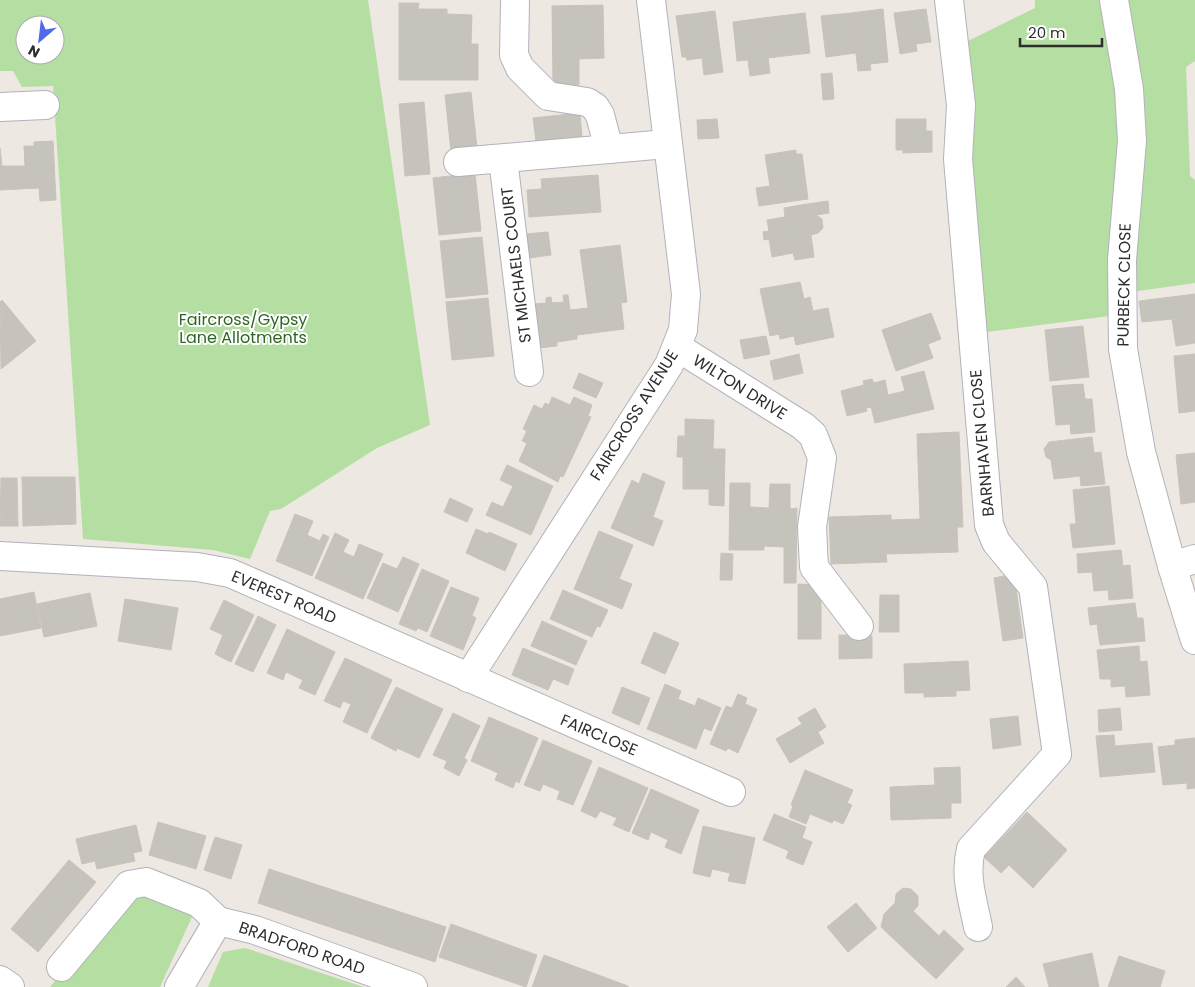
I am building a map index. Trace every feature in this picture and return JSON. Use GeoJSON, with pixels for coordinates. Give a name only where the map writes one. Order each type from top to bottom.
{"type":"FeatureCollection","features":[{"type":"Feature","properties":{"kind":"street","name":"FAIRCROSS AVENUE"},"geometry":{"type":"LineString","coordinates":[[468,678],[668,365],[683,330],[686,294],[651,0]]}},
{"type":"Feature","properties":{"kind":"street","name":"BARNHAVEN CLOSE"},"geometry":{"type":"LineString","coordinates":[[949,0],[961,105],[958,159],[989,525],[996,542],[1033,587],[1057,754],[971,849],[968,876],[978,927]]}},
{"type":"Feature","properties":{"kind":"street","name":"PURBECK CLOSE"},"geometry":{"type":"LineString","coordinates":[[1114,0],[1129,89],[1132,141],[1122,260],[1123,350],[1141,452],[1184,562],[1195,640]]}},
{"type":"Feature","properties":{"kind":"street"},"geometry":{"type":"LineString","coordinates":[[514,3],[514,55],[520,68],[548,96],[587,102],[595,107],[600,115],[609,149]]}},
{"type":"Feature","properties":{"kind":"street"},"geometry":{"type":"LineString","coordinates":[[0,108],[45,105]]}},
{"type":"Feature","properties":{"kind":"street"},"geometry":{"type":"LineString","coordinates":[[458,162],[667,144]]}},
{"type":"Feature","properties":{"kind":"street","name":"ST MICHAELS COURT"},"geometry":{"type":"LineString","coordinates":[[503,158],[529,372]]}},
{"type":"Feature","properties":{"kind":"street","name":"WILTON DRIVE"},"geometry":{"type":"LineString","coordinates":[[677,347],[803,426],[813,435],[822,458],[812,527],[814,568],[859,626]]}},
{"type":"Feature","properties":{"kind":"street","name":"EVEREST ROAD"},"geometry":{"type":"LineString","coordinates":[[0,556],[187,566],[230,573],[468,678]]}},
{"type":"Feature","properties":{"kind":"street","name":"FAIRCLOSE"},"geometry":{"type":"LineString","coordinates":[[468,678],[731,792]]}},
{"type":"Feature","properties":{"kind":"street"},"geometry":{"type":"LineString","coordinates":[[61,967],[128,884],[146,882],[199,903],[218,921],[179,987]]}},
{"type":"Feature","properties":{"kind":"street","name":"BRADFORD ROAD"},"geometry":{"type":"LineString","coordinates":[[218,921],[255,930],[413,987]]}},
{"type":"Feature","properties":{"kind":"street"},"geometry":{"type":"LineString","coordinates":[[0,980],[10,987]]}},
{"type":"Feature","properties":{"kind":"green space","name":"Faircross/Gypsy Lane Allotments"},"geometry":{"type":"Polygon","coordinates":[[[0,0],[368,0],[430,425],[377,448],[281,509],[270,511],[250,559],[213,550],[83,539],[53,86],[22,87],[13,71],[0,71],[0,0]]]}},
{"type":"Feature","properties":{"kind":"green space"},"geometry":{"type":"Polygon","coordinates":[[[1035,0],[1195,0],[1195,61],[1186,67],[1190,176],[1195,180],[1195,283],[1110,295],[1109,316],[979,333],[964,139],[972,110],[968,41],[1035,8],[1035,0]]]}},
{"type":"Feature","properties":{"kind":"green space"},"geometry":{"type":"Polygon","coordinates":[[[135,889],[196,908],[160,987],[50,987],[112,912],[135,889]]]}},
{"type":"Feature","properties":{"kind":"green space"},"geometry":{"type":"Polygon","coordinates":[[[245,948],[364,987],[208,987],[223,952],[245,948]]]}},
{"type":"Feature","properties":{"kind":"building"},"geometry":{"type":"Polygon","coordinates":[[[399,3],[419,3],[418,9],[447,9],[447,14],[472,15],[471,44],[478,44],[478,80],[399,80],[399,3]]]}},
{"type":"Feature","properties":{"kind":"building"},"geometry":{"type":"Polygon","coordinates":[[[603,5],[604,58],[579,59],[579,85],[553,85],[552,6],[603,5]]]}},
{"type":"Feature","properties":{"kind":"building"},"geometry":{"type":"Polygon","coordinates":[[[883,9],[888,62],[870,64],[871,70],[858,71],[851,13],[883,9]]]}},
{"type":"Feature","properties":{"kind":"building"},"geometry":{"type":"Polygon","coordinates":[[[926,9],[931,42],[916,44],[917,51],[900,54],[894,13],[926,9]]]}},
{"type":"Feature","properties":{"kind":"building"},"geometry":{"type":"Polygon","coordinates":[[[715,11],[723,72],[704,75],[702,58],[687,60],[686,57],[682,57],[676,16],[715,11]]]}},
{"type":"Feature","properties":{"kind":"building"},"geometry":{"type":"Polygon","coordinates":[[[805,13],[810,53],[767,58],[763,18],[805,13]]]}},
{"type":"Feature","properties":{"kind":"building"},"geometry":{"type":"Polygon","coordinates":[[[851,13],[856,53],[826,57],[821,16],[851,13]]]}},
{"type":"Feature","properties":{"kind":"building"},"geometry":{"type":"Polygon","coordinates":[[[763,18],[770,73],[750,76],[748,60],[737,61],[733,22],[763,18]]]}},
{"type":"Feature","properties":{"kind":"building"},"geometry":{"type":"Polygon","coordinates":[[[832,73],[834,99],[823,100],[821,74],[832,73]]]}},
{"type":"Feature","properties":{"kind":"building"},"geometry":{"type":"Polygon","coordinates":[[[471,92],[477,148],[451,151],[445,95],[471,92]]]}},
{"type":"Feature","properties":{"kind":"building"},"geometry":{"type":"Polygon","coordinates":[[[424,102],[430,174],[405,176],[399,104],[424,102]]]}},
{"type":"Feature","properties":{"kind":"building"},"geometry":{"type":"Polygon","coordinates":[[[580,113],[582,137],[536,142],[533,118],[580,113]]]}},
{"type":"Feature","properties":{"kind":"building"},"geometry":{"type":"Polygon","coordinates":[[[717,119],[719,138],[698,139],[697,120],[717,119]]]}},
{"type":"Feature","properties":{"kind":"building"},"geometry":{"type":"Polygon","coordinates":[[[896,119],[926,119],[926,131],[932,131],[932,152],[903,153],[903,150],[896,150],[896,119]]]}},
{"type":"Feature","properties":{"kind":"building"},"geometry":{"type":"Polygon","coordinates":[[[53,141],[56,200],[40,201],[39,188],[0,190],[0,148],[2,166],[25,166],[24,146],[34,146],[34,142],[53,141]]]}},
{"type":"Feature","properties":{"kind":"building"},"geometry":{"type":"Polygon","coordinates":[[[796,150],[796,154],[802,154],[808,199],[759,206],[756,188],[770,186],[765,155],[796,150]]]}},
{"type":"Feature","properties":{"kind":"building"},"geometry":{"type":"Polygon","coordinates":[[[475,173],[481,231],[439,235],[433,178],[475,173]]]}},
{"type":"Feature","properties":{"kind":"building"},"geometry":{"type":"Polygon","coordinates":[[[598,175],[601,212],[529,217],[527,190],[542,189],[541,179],[598,175]]]}},
{"type":"Feature","properties":{"kind":"building"},"geometry":{"type":"Polygon","coordinates":[[[828,201],[829,213],[803,217],[801,205],[828,201]]]}},
{"type":"Feature","properties":{"kind":"building"},"geometry":{"type":"Polygon","coordinates":[[[801,205],[803,217],[816,215],[822,219],[823,228],[818,233],[811,235],[814,257],[795,260],[793,253],[772,257],[769,239],[764,240],[763,232],[769,231],[767,220],[785,217],[784,208],[801,205]]]}},
{"type":"Feature","properties":{"kind":"building"},"geometry":{"type":"Polygon","coordinates":[[[548,232],[551,255],[529,258],[526,234],[548,232]]]}},
{"type":"Feature","properties":{"kind":"building"},"geometry":{"type":"Polygon","coordinates":[[[482,237],[488,294],[446,298],[440,241],[482,237]]]}},
{"type":"Feature","properties":{"kind":"building"},"geometry":{"type":"Polygon","coordinates":[[[620,245],[627,302],[621,303],[624,329],[577,335],[577,339],[557,342],[557,346],[538,348],[533,304],[546,303],[546,298],[551,297],[552,303],[564,302],[563,295],[568,295],[570,310],[588,308],[580,250],[620,245]]]}},
{"type":"Feature","properties":{"kind":"building"},"geometry":{"type":"Polygon","coordinates":[[[800,282],[804,299],[810,297],[813,311],[828,308],[834,337],[796,345],[794,336],[780,339],[779,334],[770,336],[760,289],[800,282]]]}},
{"type":"Feature","properties":{"kind":"building"},"geometry":{"type":"Polygon","coordinates":[[[1195,294],[1195,343],[1176,346],[1172,319],[1142,322],[1139,301],[1195,294]]]}},
{"type":"Feature","properties":{"kind":"building"},"geometry":{"type":"Polygon","coordinates":[[[488,298],[494,356],[452,360],[446,302],[488,298]]]}},
{"type":"Feature","properties":{"kind":"building"},"geometry":{"type":"Polygon","coordinates":[[[2,300],[36,341],[1,369],[0,302],[2,300]]]}},
{"type":"Feature","properties":{"kind":"building"},"geometry":{"type":"Polygon","coordinates":[[[931,313],[941,339],[928,344],[933,358],[896,371],[882,330],[931,313]]]}},
{"type":"Feature","properties":{"kind":"building"},"geometry":{"type":"Polygon","coordinates":[[[1083,326],[1089,377],[1050,381],[1045,330],[1083,326]]]}},
{"type":"Feature","properties":{"kind":"building"},"geometry":{"type":"Polygon","coordinates":[[[766,336],[770,354],[744,359],[740,340],[766,336]]]}},
{"type":"Feature","properties":{"kind":"building"},"geometry":{"type":"Polygon","coordinates":[[[799,354],[803,373],[774,380],[770,361],[799,354]]]}},
{"type":"Feature","properties":{"kind":"building"},"geometry":{"type":"Polygon","coordinates":[[[1195,354],[1195,411],[1179,413],[1174,356],[1195,354]]]}},
{"type":"Feature","properties":{"kind":"building"},"geometry":{"type":"Polygon","coordinates":[[[924,371],[934,409],[875,423],[871,407],[866,408],[867,411],[847,416],[841,391],[864,385],[863,381],[872,379],[874,383],[885,380],[888,395],[905,391],[901,377],[924,371]]]}},
{"type":"Feature","properties":{"kind":"building"},"geometry":{"type":"Polygon","coordinates":[[[579,373],[603,383],[596,398],[573,388],[579,373]]]}},
{"type":"Feature","properties":{"kind":"building"},"geometry":{"type":"Polygon","coordinates":[[[1083,384],[1085,399],[1092,399],[1095,432],[1071,434],[1070,424],[1056,425],[1052,386],[1083,384]]]}},
{"type":"Feature","properties":{"kind":"building"},"geometry":{"type":"Polygon","coordinates":[[[552,397],[570,405],[574,397],[592,405],[588,416],[591,417],[563,477],[560,476],[558,482],[519,461],[527,443],[522,441],[527,431],[523,429],[534,405],[542,409],[545,403],[549,405],[552,397]]]}},
{"type":"Feature","properties":{"kind":"building"},"geometry":{"type":"Polygon","coordinates":[[[685,419],[714,420],[713,449],[725,449],[724,506],[709,505],[709,489],[683,489],[683,457],[677,457],[678,436],[685,436],[685,419]]]}},
{"type":"Feature","properties":{"kind":"building"},"geometry":{"type":"Polygon","coordinates":[[[959,432],[963,527],[957,527],[958,552],[886,554],[887,562],[831,564],[829,517],[891,515],[891,520],[920,519],[917,434],[959,432]]]}},
{"type":"Feature","properties":{"kind":"building"},"geometry":{"type":"Polygon","coordinates":[[[1092,437],[1094,453],[1101,452],[1105,484],[1081,486],[1080,476],[1054,479],[1051,460],[1046,457],[1044,449],[1049,442],[1092,437]]]}},
{"type":"Feature","properties":{"kind":"building"},"geometry":{"type":"Polygon","coordinates":[[[1195,453],[1195,502],[1181,504],[1176,455],[1195,453]]]}},
{"type":"Feature","properties":{"kind":"building"},"geometry":{"type":"Polygon","coordinates":[[[507,465],[553,486],[531,535],[486,515],[492,502],[503,507],[513,486],[500,480],[507,465]]]}},
{"type":"Feature","properties":{"kind":"building"},"geometry":{"type":"Polygon","coordinates":[[[643,473],[665,482],[653,517],[663,521],[653,546],[611,528],[632,480],[639,484],[643,473]]]}},
{"type":"Feature","properties":{"kind":"building"},"geometry":{"type":"Polygon","coordinates":[[[22,477],[75,477],[76,524],[23,526],[22,477]]]}},
{"type":"Feature","properties":{"kind":"building"},"geometry":{"type":"Polygon","coordinates":[[[1,478],[17,478],[18,526],[0,526],[1,478]]]}},
{"type":"Feature","properties":{"kind":"building"},"geometry":{"type":"Polygon","coordinates":[[[730,483],[750,483],[750,507],[769,508],[770,484],[790,484],[790,509],[797,508],[796,583],[784,583],[784,547],[764,546],[764,550],[729,550],[730,483]]]}},
{"type":"Feature","properties":{"kind":"building"},"geometry":{"type":"Polygon","coordinates":[[[1109,486],[1115,544],[1073,548],[1070,524],[1076,524],[1073,490],[1109,486]]]}},
{"type":"Feature","properties":{"kind":"building"},"geometry":{"type":"Polygon","coordinates":[[[450,498],[473,509],[467,522],[444,512],[450,498]]]}},
{"type":"Feature","properties":{"kind":"building"},"geometry":{"type":"Polygon","coordinates":[[[295,514],[313,521],[307,535],[320,541],[323,534],[329,537],[312,576],[276,561],[295,514]]]}},
{"type":"Feature","properties":{"kind":"building"},"geometry":{"type":"Polygon","coordinates":[[[476,529],[488,534],[489,532],[517,544],[505,571],[466,553],[476,529]]]}},
{"type":"Feature","properties":{"kind":"building"},"geometry":{"type":"Polygon","coordinates":[[[599,531],[633,545],[619,579],[632,584],[622,609],[574,589],[599,531]]]}},
{"type":"Feature","properties":{"kind":"building"},"geometry":{"type":"Polygon","coordinates":[[[335,533],[349,540],[343,552],[354,557],[359,544],[383,554],[363,599],[315,578],[335,533]]]}},
{"type":"Feature","properties":{"kind":"building"},"geometry":{"type":"Polygon","coordinates":[[[1121,550],[1123,566],[1130,565],[1133,598],[1109,600],[1108,590],[1094,591],[1092,572],[1078,573],[1077,554],[1121,550]]]}},
{"type":"Feature","properties":{"kind":"building"},"geometry":{"type":"Polygon","coordinates":[[[721,553],[733,554],[732,580],[720,580],[721,553]]]}},
{"type":"Feature","properties":{"kind":"building"},"geometry":{"type":"Polygon","coordinates":[[[403,557],[419,564],[398,612],[367,598],[383,563],[397,569],[403,557]]]}},
{"type":"Feature","properties":{"kind":"building"},"geometry":{"type":"Polygon","coordinates":[[[422,569],[449,581],[427,632],[418,628],[416,631],[399,624],[422,569]]]}},
{"type":"Feature","properties":{"kind":"building"},"geometry":{"type":"Polygon","coordinates":[[[1014,574],[1023,638],[1003,641],[994,578],[1014,574]]]}},
{"type":"Feature","properties":{"kind":"building"},"geometry":{"type":"Polygon","coordinates":[[[798,584],[821,585],[821,639],[798,639],[798,584]]]}},
{"type":"Feature","properties":{"kind":"building"},"geometry":{"type":"Polygon","coordinates":[[[451,587],[479,598],[472,616],[476,618],[463,650],[430,636],[451,587]]]}},
{"type":"Feature","properties":{"kind":"building"},"geometry":{"type":"Polygon","coordinates":[[[563,590],[608,610],[600,627],[597,626],[592,637],[550,619],[563,590]]]}},
{"type":"Feature","properties":{"kind":"building"},"geometry":{"type":"Polygon","coordinates":[[[34,592],[41,628],[0,636],[0,599],[34,592]]]}},
{"type":"Feature","properties":{"kind":"building"},"geometry":{"type":"Polygon","coordinates":[[[90,593],[97,626],[44,637],[37,604],[90,593]]]}},
{"type":"Feature","properties":{"kind":"building"},"geometry":{"type":"Polygon","coordinates":[[[880,595],[899,595],[899,632],[879,632],[880,595]]]}},
{"type":"Feature","properties":{"kind":"building"},"geometry":{"type":"Polygon","coordinates":[[[125,599],[178,608],[171,650],[118,641],[125,599]]]}},
{"type":"Feature","properties":{"kind":"building"},"geometry":{"type":"Polygon","coordinates":[[[224,600],[254,615],[231,662],[215,654],[223,635],[210,629],[224,600]]]}},
{"type":"Feature","properties":{"kind":"building"},"geometry":{"type":"Polygon","coordinates":[[[1135,603],[1137,618],[1143,618],[1145,641],[1100,645],[1097,624],[1090,625],[1088,608],[1135,603]]]}},
{"type":"Feature","properties":{"kind":"building"},"geometry":{"type":"Polygon","coordinates":[[[258,616],[276,625],[253,672],[235,664],[258,616]]]}},
{"type":"Feature","properties":{"kind":"building"},"geometry":{"type":"Polygon","coordinates":[[[542,621],[587,641],[576,665],[531,646],[542,621]]]}},
{"type":"Feature","properties":{"kind":"building"},"geometry":{"type":"Polygon","coordinates":[[[287,629],[335,652],[315,695],[299,688],[303,680],[286,672],[283,680],[267,673],[287,629]]]}},
{"type":"Feature","properties":{"kind":"building"},"geometry":{"type":"Polygon","coordinates":[[[654,632],[679,643],[665,674],[641,663],[654,632]]]}},
{"type":"Feature","properties":{"kind":"building"},"geometry":{"type":"Polygon","coordinates":[[[839,635],[872,636],[872,658],[839,659],[839,635]]]}},
{"type":"Feature","properties":{"kind":"building"},"geometry":{"type":"Polygon","coordinates":[[[1139,646],[1140,662],[1147,661],[1150,695],[1126,697],[1125,686],[1111,687],[1111,679],[1100,679],[1097,650],[1139,646]]]}},
{"type":"Feature","properties":{"kind":"building"},"geometry":{"type":"Polygon","coordinates":[[[523,648],[574,669],[568,685],[553,679],[548,690],[512,675],[523,648]]]}},
{"type":"Feature","properties":{"kind":"building"},"geometry":{"type":"Polygon","coordinates":[[[345,658],[392,680],[367,733],[343,722],[351,704],[343,701],[340,708],[324,701],[345,658]]]}},
{"type":"Feature","properties":{"kind":"building"},"geometry":{"type":"Polygon","coordinates":[[[968,661],[970,690],[956,691],[956,696],[924,697],[924,693],[905,693],[904,664],[968,661]]]}},
{"type":"Feature","properties":{"kind":"building"},"geometry":{"type":"Polygon","coordinates":[[[665,684],[681,691],[678,699],[695,706],[698,698],[721,708],[711,731],[704,728],[696,749],[647,729],[665,684]]]}},
{"type":"Feature","properties":{"kind":"building"},"geometry":{"type":"Polygon","coordinates":[[[396,687],[443,709],[419,758],[397,748],[396,751],[371,738],[396,687]]]}},
{"type":"Feature","properties":{"kind":"building"},"geometry":{"type":"Polygon","coordinates":[[[622,687],[650,698],[639,725],[612,713],[622,687]]]}},
{"type":"Feature","properties":{"kind":"building"},"geometry":{"type":"Polygon","coordinates":[[[738,694],[747,698],[745,704],[757,709],[738,753],[728,748],[726,751],[710,744],[726,706],[732,708],[738,694]]]}},
{"type":"Feature","properties":{"kind":"building"},"geometry":{"type":"Polygon","coordinates":[[[815,708],[826,727],[818,732],[824,743],[790,763],[776,739],[802,724],[798,718],[815,708]]]}},
{"type":"Feature","properties":{"kind":"building"},"geometry":{"type":"Polygon","coordinates":[[[1120,708],[1122,730],[1099,732],[1098,710],[1120,708]]]}},
{"type":"Feature","properties":{"kind":"building"},"geometry":{"type":"Polygon","coordinates":[[[453,713],[480,726],[464,758],[467,760],[459,776],[444,768],[447,761],[433,755],[453,713]]]}},
{"type":"Feature","properties":{"kind":"building"},"geometry":{"type":"Polygon","coordinates":[[[1018,716],[1021,745],[993,749],[990,719],[1018,716]]]}},
{"type":"Feature","properties":{"kind":"building"},"geometry":{"type":"Polygon","coordinates":[[[489,717],[538,738],[519,783],[516,781],[513,788],[495,780],[498,773],[471,761],[489,717]]]}},
{"type":"Feature","properties":{"kind":"building"},"geometry":{"type":"Polygon","coordinates":[[[1114,735],[1115,746],[1152,743],[1155,772],[1100,777],[1096,736],[1114,735]]]}},
{"type":"Feature","properties":{"kind":"building"},"geometry":{"type":"Polygon","coordinates":[[[1195,738],[1195,788],[1187,789],[1187,783],[1163,785],[1158,747],[1175,745],[1175,740],[1195,738]]]}},
{"type":"Feature","properties":{"kind":"building"},"geometry":{"type":"Polygon","coordinates":[[[543,740],[592,761],[573,805],[557,799],[560,791],[543,784],[540,791],[524,785],[543,740]]]}},
{"type":"Feature","properties":{"kind":"building"},"geometry":{"type":"Polygon","coordinates":[[[599,767],[648,788],[629,832],[613,825],[617,818],[600,811],[596,818],[581,811],[599,767]]]}},
{"type":"Feature","properties":{"kind":"building"},"geometry":{"type":"Polygon","coordinates":[[[960,767],[961,803],[951,803],[951,818],[891,820],[890,787],[935,785],[934,768],[960,767]]]}},
{"type":"Feature","properties":{"kind":"building"},"geometry":{"type":"Polygon","coordinates":[[[805,770],[853,790],[847,803],[852,805],[843,824],[834,820],[832,823],[810,814],[806,824],[789,817],[793,806],[791,805],[805,770]]]}},
{"type":"Feature","properties":{"kind":"building"},"geometry":{"type":"Polygon","coordinates":[[[651,789],[699,810],[681,854],[665,847],[668,840],[651,832],[648,840],[632,833],[651,789]]]}},
{"type":"Feature","properties":{"kind":"building"},"geometry":{"type":"Polygon","coordinates":[[[1027,812],[1067,850],[1033,888],[1009,865],[1001,873],[984,857],[1027,812]]]}},
{"type":"Feature","properties":{"kind":"building"},"geometry":{"type":"Polygon","coordinates":[[[774,814],[806,827],[802,838],[812,842],[803,865],[786,858],[789,851],[763,840],[774,814]]]}},
{"type":"Feature","properties":{"kind":"building"},"geometry":{"type":"Polygon","coordinates":[[[158,822],[206,836],[196,869],[149,855],[158,822]]]}},
{"type":"Feature","properties":{"kind":"building"},"geometry":{"type":"Polygon","coordinates":[[[136,825],[142,851],[133,853],[135,861],[97,869],[95,861],[82,864],[76,839],[136,825]]]}},
{"type":"Feature","properties":{"kind":"building"},"geometry":{"type":"Polygon","coordinates":[[[703,826],[755,838],[745,884],[728,881],[730,873],[712,869],[710,877],[693,873],[703,826]]]}},
{"type":"Feature","properties":{"kind":"building"},"geometry":{"type":"Polygon","coordinates":[[[215,837],[242,845],[231,879],[204,870],[215,837]]]}},
{"type":"Feature","properties":{"kind":"building"},"geometry":{"type":"Polygon","coordinates":[[[69,860],[96,882],[38,952],[11,929],[69,860]]]}},
{"type":"Feature","properties":{"kind":"building"},"geometry":{"type":"Polygon","coordinates":[[[269,869],[446,927],[435,962],[258,903],[269,869]]]}},
{"type":"Feature","properties":{"kind":"building"},"geometry":{"type":"Polygon","coordinates":[[[903,888],[911,889],[918,896],[918,906],[913,911],[939,936],[944,930],[964,949],[936,979],[881,927],[884,914],[895,903],[896,894],[903,888]]]}},
{"type":"Feature","properties":{"kind":"building"},"geometry":{"type":"Polygon","coordinates":[[[856,903],[877,928],[848,952],[827,927],[856,903]]]}},
{"type":"Feature","properties":{"kind":"building"},"geometry":{"type":"Polygon","coordinates":[[[451,924],[537,955],[526,987],[439,957],[451,924]]]}},
{"type":"Feature","properties":{"kind":"building"},"geometry":{"type":"Polygon","coordinates":[[[1092,953],[1099,987],[1049,987],[1043,964],[1092,953]]]}},
{"type":"Feature","properties":{"kind":"building"},"geometry":{"type":"Polygon","coordinates":[[[544,955],[628,986],[628,987],[532,987],[544,955]]]}},
{"type":"Feature","properties":{"kind":"building"},"geometry":{"type":"Polygon","coordinates":[[[1119,956],[1165,971],[1160,987],[1108,987],[1119,956]]]}},
{"type":"Feature","properties":{"kind":"building"},"geometry":{"type":"Polygon","coordinates":[[[1016,977],[1025,987],[1006,987],[1016,977]]]}}]}
